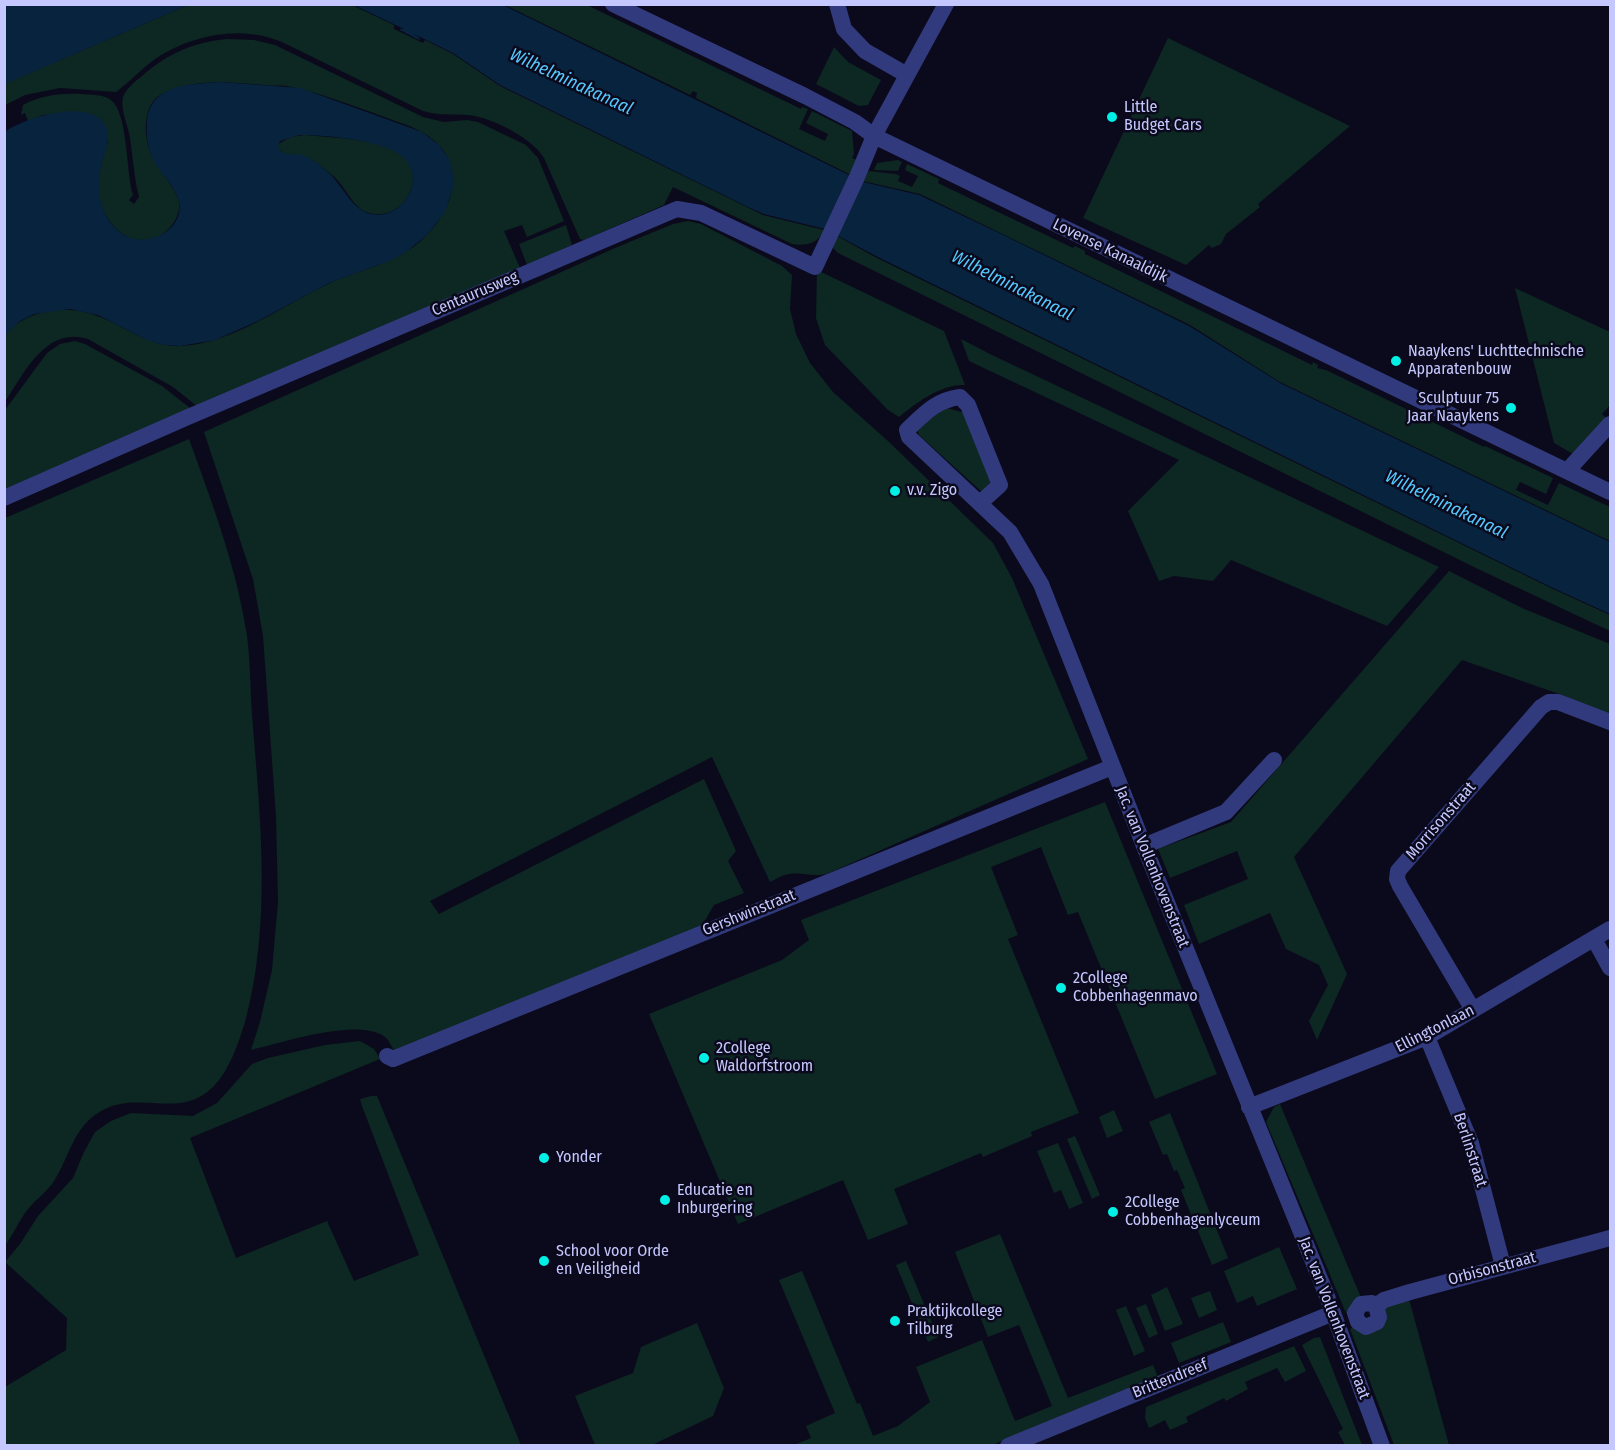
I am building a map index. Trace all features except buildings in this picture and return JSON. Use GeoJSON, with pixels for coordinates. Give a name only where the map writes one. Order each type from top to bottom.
{"type":"FeatureCollection","features":[{"type":"Feature","properties":{"kind":"street","name":"Lovense Kanaaldijk"},"geometry":{"type":"LineString","coordinates":[[613,4],[805,96],[855,122],[874,136],[1611,492]]}},
{"type":"Feature","properties":{"kind":"street"},"geometry":{"type":"LineString","coordinates":[[837,4],[844,29],[858,44],[865,51],[907,75]]}},
{"type":"Feature","properties":{"kind":"street","name":"Centaurusweg"},"geometry":{"type":"LineString","coordinates":[[4,498],[188,417],[677,209],[701,213],[815,267],[874,136],[946,4]]}},
{"type":"Feature","properties":{"kind":"street","name":"Jac. van Vollenhovenstraat"},"geometry":{"type":"LineString","coordinates":[[980,503],[1000,485],[968,405],[960,398],[945,400],[916,421],[907,430],[907,434],[1010,532],[1041,584],[1144,846],[1333,1313],[1382,1446]]}},
{"type":"Feature","properties":{"kind":"street"},"geometry":{"type":"LineString","coordinates":[[1568,471],[1611,424]]}},
{"type":"Feature","properties":{"kind":"street","name":"Morrisonstraat"},"geometry":{"type":"LineString","coordinates":[[1473,1010],[1400,886],[1397,879],[1398,871],[1541,707],[1549,702],[1558,702],[1611,722]]}},
{"type":"Feature","properties":{"kind":"street"},"geometry":{"type":"LineString","coordinates":[[1144,846],[1226,812],[1274,760]]}},
{"type":"Feature","properties":{"kind":"street","name":"Gershwinstraat"},"geometry":{"type":"LineString","coordinates":[[387,1056],[393,1059],[1112,766]]}},
{"type":"Feature","properties":{"kind":"street","name":"Ellingtonlaan"},"geometry":{"type":"LineString","coordinates":[[1249,1107],[1427,1036],[1611,929]]}},
{"type":"Feature","properties":{"kind":"street"},"geometry":{"type":"LineString","coordinates":[[1594,939],[1611,968]]}},
{"type":"Feature","properties":{"kind":"street","name":"Berlinstraat"},"geometry":{"type":"LineString","coordinates":[[1427,1036],[1471,1143],[1503,1266]]}},
{"type":"Feature","properties":{"kind":"street","name":"Orbisonstraat"},"geometry":{"type":"LineString","coordinates":[[1376,1306],[1384,1300],[1402,1294],[1611,1238]]}},
{"type":"Feature","properties":{"kind":"street","name":"Brittendreef"},"geometry":{"type":"LineString","coordinates":[[1008,1446],[1333,1313]]}},
{"type":"Feature","properties":{"kind":"green space"},"geometry":{"type":"Polygon","coordinates":[[[188,5],[352,5],[394,25],[394,29],[423,43],[425,40],[453,54],[500,86],[763,215],[824,230],[811,243],[792,244],[673,187],[664,205],[584,240],[580,239],[544,158],[531,143],[521,136],[479,117],[423,111],[286,44],[253,34],[219,35],[186,43],[155,59],[116,92],[60,88],[25,95],[5,105],[4,84],[188,5]]]}},
{"type":"Feature","properties":{"kind":"green space"},"geometry":{"type":"Polygon","coordinates":[[[505,5],[587,5],[801,109],[802,107],[808,109],[799,129],[825,141],[828,134],[806,123],[812,111],[852,131],[854,154],[852,158],[857,160],[851,175],[696,98],[697,93],[693,91],[690,95],[505,5]]]}},
{"type":"Feature","properties":{"kind":"green space"},"geometry":{"type":"Polygon","coordinates":[[[1168,38],[1350,126],[1258,204],[1260,207],[1226,234],[1221,244],[1212,248],[1209,245],[1186,265],[1083,218],[1168,38]]]}},
{"type":"Feature","properties":{"kind":"green space"},"geometry":{"type":"Polygon","coordinates":[[[227,39],[254,40],[275,45],[423,117],[444,122],[467,120],[478,122],[526,145],[538,158],[564,221],[527,237],[522,225],[504,231],[520,268],[198,407],[173,387],[88,339],[73,337],[60,339],[38,355],[5,402],[5,335],[31,316],[50,311],[70,310],[105,319],[149,341],[165,345],[182,346],[202,343],[239,331],[326,285],[403,254],[425,237],[444,212],[453,184],[452,170],[448,157],[439,145],[419,130],[297,88],[199,83],[163,93],[151,104],[148,111],[146,135],[150,151],[178,198],[179,209],[174,222],[164,233],[148,240],[138,240],[119,232],[106,216],[102,206],[98,180],[108,141],[77,112],[43,115],[28,121],[25,113],[21,115],[23,105],[52,95],[93,95],[106,97],[112,101],[121,118],[124,131],[133,195],[129,200],[134,204],[139,197],[123,107],[124,94],[136,81],[170,56],[192,46],[227,39]]]}},
{"type":"Feature","properties":{"kind":"green space"},"geometry":{"type":"Polygon","coordinates":[[[834,47],[848,62],[881,80],[868,105],[859,106],[816,84],[834,47]]]}},
{"type":"Feature","properties":{"kind":"green space"},"geometry":{"type":"Polygon","coordinates":[[[305,135],[367,142],[400,154],[408,162],[412,172],[413,182],[410,192],[396,209],[386,213],[368,213],[358,207],[337,180],[318,164],[305,158],[284,154],[278,149],[278,144],[291,137],[305,135]]]}},
{"type":"Feature","properties":{"kind":"green space"},"geometry":{"type":"Polygon","coordinates":[[[898,160],[902,162],[898,171],[874,170],[877,163],[898,160]]]}},
{"type":"Feature","properties":{"kind":"green space"},"geometry":{"type":"Polygon","coordinates":[[[907,164],[939,179],[938,183],[1073,248],[1075,246],[1085,251],[1085,254],[1312,365],[1313,362],[1318,365],[1317,368],[1326,370],[1553,478],[1546,494],[1520,482],[1516,490],[1548,505],[1559,483],[1610,507],[1610,541],[1280,382],[1190,325],[920,194],[863,181],[868,171],[896,174],[900,176],[898,181],[912,187],[918,176],[905,170],[907,164]]]}},
{"type":"Feature","properties":{"kind":"green space"},"geometry":{"type":"Polygon","coordinates":[[[688,221],[701,224],[782,266],[792,275],[790,309],[796,334],[810,363],[833,392],[888,441],[993,543],[1012,578],[1088,759],[829,873],[789,874],[770,882],[712,757],[430,901],[439,914],[704,779],[736,851],[728,861],[744,893],[714,905],[700,929],[395,1052],[385,1037],[373,1032],[357,1030],[320,1033],[251,1050],[272,970],[278,902],[276,816],[263,636],[253,579],[204,432],[615,248],[673,224],[688,221]]]}},
{"type":"Feature","properties":{"kind":"green space"},"geometry":{"type":"Polygon","coordinates":[[[566,225],[572,245],[527,265],[519,244],[566,225]]]}},
{"type":"Feature","properties":{"kind":"green space"},"geometry":{"type":"Polygon","coordinates":[[[837,236],[877,258],[1610,615],[1610,631],[1478,569],[838,253],[832,247],[837,236]]]}},
{"type":"Feature","properties":{"kind":"green space"},"geometry":{"type":"Polygon","coordinates":[[[817,270],[944,331],[965,385],[938,391],[921,400],[899,417],[888,410],[825,345],[816,318],[817,270]]]}},
{"type":"Feature","properties":{"kind":"green space"},"geometry":{"type":"Polygon","coordinates":[[[1515,288],[1610,332],[1610,405],[1602,414],[1610,422],[1580,458],[1554,443],[1515,288]]]}},
{"type":"Feature","properties":{"kind":"green space"},"geometry":{"type":"Polygon","coordinates":[[[961,339],[1439,567],[1387,626],[1231,560],[1213,581],[1174,576],[1159,581],[1128,511],[1179,460],[969,361],[961,339]]]}},
{"type":"Feature","properties":{"kind":"green space"},"geometry":{"type":"Polygon","coordinates":[[[75,341],[85,344],[162,386],[190,408],[5,492],[5,410],[47,353],[60,344],[75,341]]]}},
{"type":"Feature","properties":{"kind":"green space"},"geometry":{"type":"Polygon","coordinates":[[[947,408],[965,413],[993,480],[982,492],[919,435],[917,430],[923,423],[947,408]]]}},
{"type":"Feature","properties":{"kind":"green space"},"geometry":{"type":"Polygon","coordinates":[[[189,439],[230,561],[247,636],[262,875],[258,949],[245,1022],[225,1072],[214,1086],[201,1096],[187,1102],[116,1105],[101,1111],[84,1125],[54,1181],[28,1209],[5,1245],[5,518],[189,439]]]}},
{"type":"Feature","properties":{"kind":"green space"},"geometry":{"type":"Polygon","coordinates":[[[1449,571],[1522,608],[1610,644],[1610,716],[1565,696],[1462,660],[1294,857],[1347,974],[1317,1040],[1309,1021],[1328,985],[1319,965],[1286,949],[1270,913],[1199,944],[1184,905],[1248,879],[1237,851],[1170,878],[1158,849],[1231,822],[1449,571]]]}},
{"type":"Feature","properties":{"kind":"green space"},"geometry":{"type":"Polygon","coordinates":[[[1105,802],[1217,1074],[1155,1099],[1078,912],[1068,915],[1041,847],[991,867],[1018,935],[1008,939],[1079,1113],[1031,1132],[1032,1136],[983,1157],[981,1153],[894,1189],[908,1224],[868,1240],[843,1180],[738,1224],[649,1014],[782,960],[809,940],[801,920],[1105,802]]]}},
{"type":"Feature","properties":{"kind":"green space"},"geometry":{"type":"Polygon","coordinates":[[[360,1041],[374,1049],[380,1059],[190,1138],[236,1258],[327,1221],[354,1281],[419,1255],[360,1099],[377,1096],[521,1445],[5,1446],[5,1387],[66,1350],[67,1318],[5,1262],[38,1216],[73,1178],[95,1132],[111,1121],[131,1113],[193,1116],[217,1103],[252,1064],[325,1045],[360,1041]]]}},
{"type":"Feature","properties":{"kind":"green space"},"geometry":{"type":"Polygon","coordinates":[[[1280,1104],[1362,1300],[1351,1315],[1346,1313],[1266,1122],[1274,1107],[1280,1104]]]}},
{"type":"Feature","properties":{"kind":"green space"},"geometry":{"type":"Polygon","coordinates":[[[1114,1110],[1123,1131],[1107,1138],[1099,1117],[1114,1110]]]}},
{"type":"Feature","properties":{"kind":"green space"},"geometry":{"type":"Polygon","coordinates":[[[1170,1113],[1228,1258],[1212,1265],[1181,1190],[1185,1188],[1167,1154],[1163,1155],[1149,1122],[1170,1113]]]}},
{"type":"Feature","properties":{"kind":"green space"},"geometry":{"type":"Polygon","coordinates":[[[1075,1136],[1100,1195],[1092,1199],[1067,1139],[1075,1136]]]}},
{"type":"Feature","properties":{"kind":"green space"},"geometry":{"type":"Polygon","coordinates":[[[1058,1143],[1083,1203],[1069,1209],[1061,1190],[1054,1193],[1037,1151],[1058,1143]]]}},
{"type":"Feature","properties":{"kind":"green space"},"geometry":{"type":"Polygon","coordinates":[[[1000,1234],[1068,1398],[1153,1365],[1158,1377],[992,1445],[794,1445],[811,1438],[806,1426],[835,1413],[779,1280],[802,1271],[857,1404],[860,1403],[873,1436],[898,1426],[930,1402],[916,1367],[982,1340],[1015,1421],[1052,1406],[1019,1325],[988,1337],[955,1252],[1000,1234]]]}},
{"type":"Feature","properties":{"kind":"green space"},"geometry":{"type":"Polygon","coordinates":[[[1279,1247],[1297,1289],[1257,1306],[1253,1296],[1237,1303],[1224,1271],[1279,1247]]]}},
{"type":"Feature","properties":{"kind":"green space"},"geometry":{"type":"Polygon","coordinates":[[[906,1261],[938,1337],[928,1342],[896,1265],[906,1261]]]}},
{"type":"Feature","properties":{"kind":"green space"},"geometry":{"type":"Polygon","coordinates":[[[1167,1287],[1183,1324],[1165,1331],[1151,1295],[1167,1287]]]}},
{"type":"Feature","properties":{"kind":"green space"},"geometry":{"type":"Polygon","coordinates":[[[1210,1291],[1217,1310],[1199,1318],[1191,1298],[1210,1291]]]}},
{"type":"Feature","properties":{"kind":"green space"},"geometry":{"type":"Polygon","coordinates":[[[1409,1299],[1449,1445],[1394,1445],[1350,1329],[1390,1305],[1409,1299]]]}},
{"type":"Feature","properties":{"kind":"green space"},"geometry":{"type":"Polygon","coordinates":[[[1146,1304],[1158,1334],[1149,1338],[1136,1308],[1146,1304]]]}},
{"type":"Feature","properties":{"kind":"green space"},"geometry":{"type":"Polygon","coordinates":[[[1126,1306],[1145,1351],[1134,1356],[1116,1310],[1126,1306]]]}},
{"type":"Feature","properties":{"kind":"green space"},"geometry":{"type":"Polygon","coordinates":[[[1223,1322],[1231,1342],[1179,1363],[1171,1343],[1223,1322]]]}},
{"type":"Feature","properties":{"kind":"green space"},"geometry":{"type":"Polygon","coordinates":[[[697,1323],[724,1388],[713,1416],[652,1445],[595,1445],[575,1396],[633,1373],[641,1347],[697,1323]]]}},
{"type":"Feature","properties":{"kind":"green space"},"geometry":{"type":"Polygon","coordinates":[[[1320,1337],[1362,1445],[1345,1445],[1338,1432],[1343,1429],[1302,1345],[1320,1337]]]}},
{"type":"Feature","properties":{"kind":"green space"},"geometry":{"type":"Polygon","coordinates":[[[1294,1346],[1306,1371],[1285,1382],[1277,1368],[1245,1382],[1248,1389],[1226,1401],[1224,1398],[1186,1417],[1188,1422],[1170,1430],[1165,1420],[1149,1428],[1145,1418],[1146,1407],[1294,1346]]]}},
{"type":"Feature","properties":{"kind":"water"},"geometry":{"type":"Polygon","coordinates":[[[5,4],[188,4],[188,5],[5,84],[5,4]]]}},
{"type":"Feature","properties":{"kind":"water","name":"Wilhelminakanaal"},"geometry":{"type":"Polygon","coordinates":[[[354,5],[503,5],[863,182],[919,195],[999,233],[1189,326],[1282,384],[1610,542],[1610,614],[878,257],[825,229],[764,214],[748,207],[500,85],[453,53],[414,34],[420,38],[419,40],[400,30],[404,29],[354,5]]]}},
{"type":"Feature","properties":{"kind":"water"},"geometry":{"type":"Polygon","coordinates":[[[221,82],[300,88],[422,132],[439,145],[449,159],[452,168],[454,184],[445,212],[427,235],[392,260],[329,283],[258,321],[215,340],[180,346],[164,345],[149,341],[98,315],[70,309],[34,314],[20,321],[5,335],[5,132],[28,120],[60,112],[90,113],[101,119],[108,134],[99,182],[104,212],[115,228],[124,235],[134,239],[154,238],[172,227],[180,209],[176,193],[156,165],[150,152],[147,134],[149,111],[155,101],[173,89],[221,82]],[[300,135],[280,141],[278,145],[280,151],[302,155],[316,162],[334,178],[358,208],[364,212],[383,214],[394,211],[409,195],[412,173],[408,163],[390,149],[337,137],[300,135]]]}},
{"type":"Feature","properties":{"kind":"place","name":"Little Budget Cars"},"geometry":{"type":"Point","coordinates":[1112,117]}},
{"type":"Feature","properties":{"kind":"place","name":"Naaykens' Luchttechnische Apparatenbouw"},"geometry":{"type":"Point","coordinates":[1396,361]}},
{"type":"Feature","properties":{"kind":"place","name":"Sculptuur 75 Jaar Naaykens"},"geometry":{"type":"Point","coordinates":[1511,408]}},
{"type":"Feature","properties":{"kind":"place","name":"v.v. Zigo"},"geometry":{"type":"Point","coordinates":[895,491]}},
{"type":"Feature","properties":{"kind":"place","name":"2College Cobbenhagenmavo"},"geometry":{"type":"Point","coordinates":[1061,988]}},
{"type":"Feature","properties":{"kind":"place","name":"2College Waldorfstroom"},"geometry":{"type":"Point","coordinates":[704,1058]}},
{"type":"Feature","properties":{"kind":"place","name":"Yonder"},"geometry":{"type":"Point","coordinates":[544,1158]}},
{"type":"Feature","properties":{"kind":"place","name":"Educatie en Inburgering"},"geometry":{"type":"Point","coordinates":[665,1200]}},
{"type":"Feature","properties":{"kind":"place","name":"2College Cobbenhagenlyceum"},"geometry":{"type":"Point","coordinates":[1113,1212]}},
{"type":"Feature","properties":{"kind":"place","name":"School voor Orde en Veiligheid"},"geometry":{"type":"Point","coordinates":[544,1261]}},
{"type":"Feature","properties":{"kind":"place","name":"Praktijkcollege Tilburg"},"geometry":{"type":"Point","coordinates":[895,1321]}}]}
